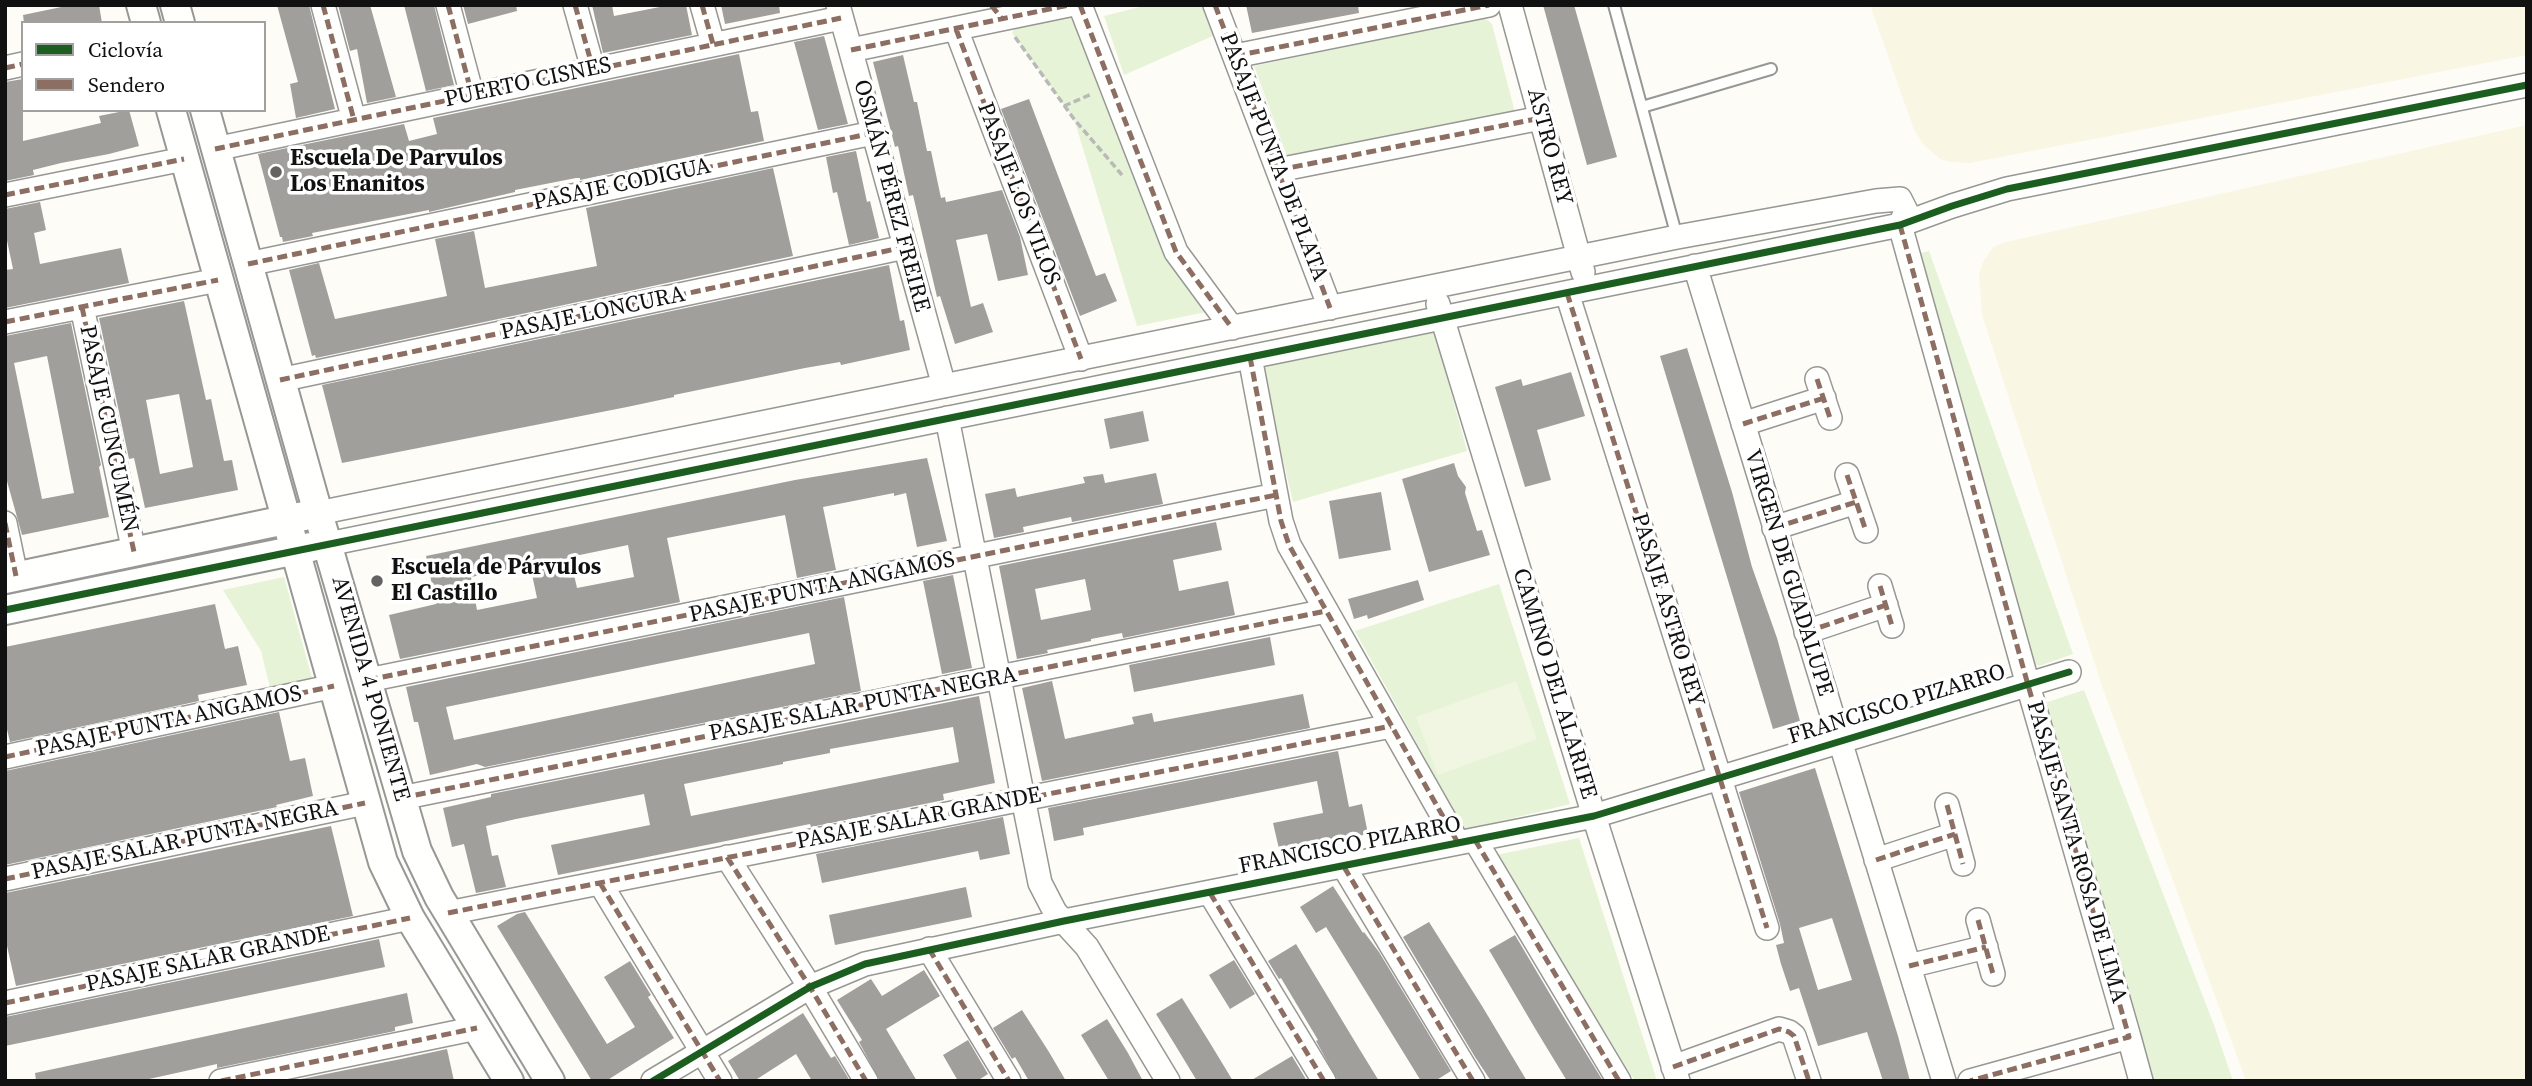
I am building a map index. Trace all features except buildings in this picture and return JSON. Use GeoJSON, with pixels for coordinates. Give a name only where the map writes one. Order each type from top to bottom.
{"type":"FeatureCollection","features":[{"type":"Feature","properties":{"kind":"street"},"geometry":{"type":"LineString","coordinates":[[323,5],[354,120]]}},
{"type":"Feature","properties":{"kind":"street"},"geometry":{"type":"LineString","coordinates":[[448,5],[472,95]]}},
{"type":"Feature","properties":{"kind":"street"},"geometry":{"type":"LineString","coordinates":[[575,5],[593,69]]}},
{"type":"Feature","properties":{"kind":"street"},"geometry":{"type":"LineString","coordinates":[[702,5],[713,44]]}},
{"type":"Feature","properties":{"kind":"street"},"geometry":{"type":"LineString","coordinates":[[850,50],[956,29],[997,13],[1069,5]]}},
{"type":"Feature","properties":{"kind":"street"},"geometry":{"type":"LineString","coordinates":[[1080,5],[1176,252],[1232,328]]}},
{"type":"Feature","properties":{"kind":"street","name":"PASAJE PUNTA DE PLATA"},"geometry":{"type":"LineString","coordinates":[[1216,5],[1330,308]]}},
{"type":"Feature","properties":{"kind":"street"},"geometry":{"type":"LineString","coordinates":[[1235,56],[1489,5]]}},
{"type":"Feature","properties":{"kind":"street","name":"ASTRO REY"},"geometry":{"type":"LineString","coordinates":[[1510,5],[1579,257],[1577,291]]}},
{"type":"Feature","properties":{"kind":"street","name":"PUERTO CISNES"},"geometry":{"type":"LineString","coordinates":[[215,149],[713,44],[840,11]]}},
{"type":"Feature","properties":{"kind":"street","name":"OSMÁN PÉREZ FREIRE"},"geometry":{"type":"LineString","coordinates":[[840,11],[944,386]]}},
{"type":"Feature","properties":{"kind":"street","name":"PASAJE LOS VILOS"},"geometry":{"type":"LineString","coordinates":[[956,29],[1081,359]]}},
{"type":"Feature","properties":{"kind":"street"},"geometry":{"type":"LineString","coordinates":[[5,610],[1900,225],[2007,190],[2527,85]]}},
{"type":"Feature","properties":{"kind":"street","name":"AVENIDA 4 PONIENTE"},"geometry":{"type":"LineString","coordinates":[[172,112],[383,862],[410,918],[509,1081]]}},
{"type":"Feature","properties":{"kind":"street","name":"AVENIDA 4 PONIENTE"},"geometry":{"type":"LineString","coordinates":[[206,112],[318,513],[401,798],[426,874],[550,1081]]}},
{"type":"Feature","properties":{"kind":"street"},"geometry":{"type":"LineString","coordinates":[[1278,170],[1541,118]]}},
{"type":"Feature","properties":{"kind":"street","name":"PASAJE CODIGUA"},"geometry":{"type":"LineString","coordinates":[[248,264],[873,132]]}},
{"type":"Feature","properties":{"kind":"street"},"geometry":{"type":"LineString","coordinates":[[5,195],[184,159]]}},
{"type":"Feature","properties":{"kind":"street","name":"PASAJE SANTA ROSA DE LIMA"},"geometry":{"type":"LineString","coordinates":[[1677,237],[1900,199],[1906,211],[1900,225],[2141,1081]]}},
{"type":"Feature","properties":{"kind":"street"},"geometry":{"type":"LineString","coordinates":[[5,523],[11,577],[1677,237]]}},
{"type":"Feature","properties":{"kind":"street","name":"PASAJE LONCURA"},"geometry":{"type":"LineString","coordinates":[[280,380],[905,247]]}},
{"type":"Feature","properties":{"kind":"street","name":"VIRGEN DE GUADALUPE"},"geometry":{"type":"LineString","coordinates":[[1695,266],[1944,1081]]}},
{"type":"Feature","properties":{"kind":"street"},"geometry":{"type":"LineString","coordinates":[[5,322],[218,280]]}},
{"type":"Feature","properties":{"kind":"street","name":"CAMINO DEL ALARIFE"},"geometry":{"type":"LineString","coordinates":[[1433,287],[1594,816],[1676,1074]]}},
{"type":"Feature","properties":{"kind":"street","name":"PASAJE ASTRO REY"},"geometry":{"type":"LineString","coordinates":[[1577,291],[1720,779],[1767,928]]}},
{"type":"Feature","properties":{"kind":"street","name":"PASAJE CUNCUMÉN"},"geometry":{"type":"LineString","coordinates":[[82,307],[134,552]]}},
{"type":"Feature","properties":{"kind":"street"},"geometry":{"type":"LineString","coordinates":[[1250,357],[1276,495],[1289,545],[1391,726],[1619,1081]]}},
{"type":"Feature","properties":{"kind":"street"},"geometry":{"type":"LineString","coordinates":[[1743,424],[1824,398]]}},
{"type":"Feature","properties":{"kind":"street"},"geometry":{"type":"LineString","coordinates":[[947,418],[1040,883],[1048,901],[1087,947],[1168,1081]]}},
{"type":"Feature","properties":{"kind":"street"},"geometry":{"type":"LineString","coordinates":[[1847,475],[1866,531]]}},
{"type":"Feature","properties":{"kind":"street","name":"PASAJE PUNTA ANGAMOS"},"geometry":{"type":"LineString","coordinates":[[368,680],[1276,495]]}},
{"type":"Feature","properties":{"kind":"street"},"geometry":{"type":"LineString","coordinates":[[1774,528],[1856,502]]}},
{"type":"Feature","properties":{"kind":"street"},"geometry":{"type":"LineString","coordinates":[[1806,632],[1886,605]]}},
{"type":"Feature","properties":{"kind":"street","name":"PASAJE SALAR PUNTA NEGRA"},"geometry":{"type":"LineString","coordinates":[[401,798],[1325,611]]}},
{"type":"Feature","properties":{"kind":"street","name":"FRANCISCO PIZARRO"},"geometry":{"type":"LineString","coordinates":[[653,1081],[810,987],[864,964],[1594,816],[2069,672]]}},
{"type":"Feature","properties":{"kind":"street","name":"PASAJE PUNTA ANGAMOS"},"geometry":{"type":"LineString","coordinates":[[5,757],[334,686]]}},
{"type":"Feature","properties":{"kind":"street","name":"PASAJE SALAR GRANDE"},"geometry":{"type":"LineString","coordinates":[[448,913],[1391,726]]}},
{"type":"Feature","properties":{"kind":"street","name":"PASAJE SALAR PUNTA NEGRA"},"geometry":{"type":"LineString","coordinates":[[5,879],[365,803]]}},
{"type":"Feature","properties":{"kind":"street"},"geometry":{"type":"LineString","coordinates":[[1947,805],[1963,863]]}},
{"type":"Feature","properties":{"kind":"street"},"geometry":{"type":"LineString","coordinates":[[1876,860],[1955,834]]}},
{"type":"Feature","properties":{"kind":"street"},"geometry":{"type":"LineString","coordinates":[[727,857],[866,1081]]}},
{"type":"Feature","properties":{"kind":"street"},"geometry":{"type":"LineString","coordinates":[[1344,867],[1474,1081]]}},
{"type":"Feature","properties":{"kind":"street"},"geometry":{"type":"LineString","coordinates":[[600,883],[720,1081]]}},
{"type":"Feature","properties":{"kind":"street"},"geometry":{"type":"LineString","coordinates":[[1210,893],[1324,1081]]}},
{"type":"Feature","properties":{"kind":"street","name":"PASAJE SALAR GRANDE"},"geometry":{"type":"LineString","coordinates":[[5,1003],[410,918]]}},
{"type":"Feature","properties":{"kind":"street"},"geometry":{"type":"LineString","coordinates":[[1978,920],[1993,974]]}},
{"type":"Feature","properties":{"kind":"street"},"geometry":{"type":"LineString","coordinates":[[1909,966],[1986,947]]}},
{"type":"Feature","properties":{"kind":"street"},"geometry":{"type":"LineString","coordinates":[[929,949],[1009,1081]]}},
{"type":"Feature","properties":{"kind":"street"},"geometry":{"type":"LineString","coordinates":[[222,1081],[477,1028]]}},
{"type":"Feature","properties":{"kind":"street"},"geometry":{"type":"LineString","coordinates":[[1676,1074],[1779,1029],[1794,1036],[1809,1081]]}},
{"type":"Feature","properties":{"kind":"street"},"geometry":{"type":"LineString","coordinates":[[1970,1081],[2129,1037]]}},
{"type":"Feature","properties":{"kind":"lane"},"geometry":{"type":"LineString","coordinates":[[1614,5],[1677,237]]}},
{"type":"Feature","properties":{"kind":"lane"},"geometry":{"type":"LineString","coordinates":[[1642,107],[1771,69]]}},
{"type":"Feature","properties":{"kind":"path"},"geometry":{"type":"LineString","coordinates":[[997,13],[1064,106],[1124,178]]}},
{"type":"Feature","properties":{"kind":"path"},"geometry":{"type":"LineString","coordinates":[[1064,106],[1110,86]]}},
{"type":"Feature","properties":{"kind":"shaded area"},"geometry":{"type":"Polygon","coordinates":[[[1870,5],[2527,5],[2527,55],[1970,163],[1951,162],[1940,159],[1924,145],[1914,130],[1870,5]]]}},
{"type":"Feature","properties":{"kind":"shaded area"},"geometry":{"type":"Polygon","coordinates":[[[2527,125],[2527,1081],[2246,1081],[2102,686],[1982,315],[1979,275],[1983,262],[1993,247],[2006,242],[2527,125]]]}},
{"type":"Feature","properties":{"kind":"green space"},"geometry":{"type":"Polygon","coordinates":[[[1148,5],[1205,5],[1215,35],[1124,75],[1104,16],[1148,5]]]}},
{"type":"Feature","properties":{"kind":"green space"},"geometry":{"type":"Polygon","coordinates":[[[1071,16],[1075,18],[1216,310],[1137,326],[1074,119],[1012,33],[1015,27],[1071,16]]]}},
{"type":"Feature","properties":{"kind":"green space"},"geometry":{"type":"Polygon","coordinates":[[[1485,18],[1492,24],[1516,116],[1288,159],[1254,66],[1485,18]]]}},
{"type":"Feature","properties":{"kind":"green space"},"geometry":{"type":"Polygon","coordinates":[[[1929,251],[2073,654],[2039,666],[2033,664],[1921,253],[1929,251]]]}},
{"type":"Feature","properties":{"kind":"green space"},"geometry":{"type":"Polygon","coordinates":[[[1434,330],[1467,451],[1293,502],[1260,364],[1434,330]]]}},
{"type":"Feature","properties":{"kind":"green space"},"geometry":{"type":"Polygon","coordinates":[[[284,577],[312,678],[270,688],[261,651],[223,590],[284,577]]]}},
{"type":"Feature","properties":{"kind":"green space"},"geometry":{"type":"Polygon","coordinates":[[[1499,584],[1570,804],[1465,830],[1355,631],[1499,584]]]}},
{"type":"Feature","properties":{"kind":"green space"},"geometry":{"type":"Polygon","coordinates":[[[1516,681],[1537,739],[1438,775],[1416,717],[1516,681]]]}},
{"type":"Feature","properties":{"kind":"green space"},"geometry":{"type":"Polygon","coordinates":[[[2084,690],[2214,1025],[2233,1081],[2153,1081],[2045,703],[2084,690]]]}},
{"type":"Feature","properties":{"kind":"green space"},"geometry":{"type":"Polygon","coordinates":[[[1579,838],[1657,1081],[1635,1081],[1496,855],[1579,838]]]}},
{"type":"Feature","properties":{"kind":"marked path"},"geometry":{"type":"LineString","coordinates":[[323,5],[354,120]]}},
{"type":"Feature","properties":{"kind":"marked path"},"geometry":{"type":"LineString","coordinates":[[448,5],[472,95]]}},
{"type":"Feature","properties":{"kind":"marked path"},"geometry":{"type":"LineString","coordinates":[[575,5],[593,69]]}},
{"type":"Feature","properties":{"kind":"marked path"},"geometry":{"type":"LineString","coordinates":[[702,5],[713,44]]}},
{"type":"Feature","properties":{"kind":"marked path"},"geometry":{"type":"LineString","coordinates":[[991,5],[1003,20]]}},
{"type":"Feature","properties":{"kind":"marked path"},"geometry":{"type":"LineString","coordinates":[[851,50],[1069,5]]}},
{"type":"Feature","properties":{"kind":"marked path"},"geometry":{"type":"LineString","coordinates":[[1080,5],[1176,252],[1232,328]]}},
{"type":"Feature","properties":{"kind":"marked path"},"geometry":{"type":"LineString","coordinates":[[1215,5],[1330,308]]}},
{"type":"Feature","properties":{"kind":"marked path"},"geometry":{"type":"LineString","coordinates":[[1235,56],[1489,5]]}},
{"type":"Feature","properties":{"kind":"marked path"},"geometry":{"type":"LineString","coordinates":[[215,149],[841,18]]}},
{"type":"Feature","properties":{"kind":"marked path"},"geometry":{"type":"LineString","coordinates":[[956,29],[1081,359]]}},
{"type":"Feature","properties":{"kind":"marked path"},"geometry":{"type":"LineString","coordinates":[[5,68],[21,64]]}},
{"type":"Feature","properties":{"kind":"marked path"},"geometry":{"type":"LineString","coordinates":[[1278,170],[1541,118]]}},
{"type":"Feature","properties":{"kind":"marked path"},"geometry":{"type":"LineString","coordinates":[[248,264],[873,133]]}},
{"type":"Feature","properties":{"kind":"marked path"},"geometry":{"type":"LineString","coordinates":[[5,195],[184,159]]}},
{"type":"Feature","properties":{"kind":"marked path"},"geometry":{"type":"LineString","coordinates":[[1900,225],[2129,1037],[1970,1081]]}},
{"type":"Feature","properties":{"kind":"marked path"},"geometry":{"type":"LineString","coordinates":[[280,380],[905,247]]}},
{"type":"Feature","properties":{"kind":"marked path"},"geometry":{"type":"LineString","coordinates":[[5,322],[218,280]]}},
{"type":"Feature","properties":{"kind":"marked path"},"geometry":{"type":"LineString","coordinates":[[1567,293],[1767,928]]}},
{"type":"Feature","properties":{"kind":"marked path"},"geometry":{"type":"LineString","coordinates":[[82,307],[134,552]]}},
{"type":"Feature","properties":{"kind":"marked path"},"geometry":{"type":"LineString","coordinates":[[1250,357],[1281,521],[1289,545],[1458,843]]}},
{"type":"Feature","properties":{"kind":"marked path"},"geometry":{"type":"LineString","coordinates":[[1817,379],[1830,418]]}},
{"type":"Feature","properties":{"kind":"marked path"},"geometry":{"type":"LineString","coordinates":[[1743,424],[1824,398]]}},
{"type":"Feature","properties":{"kind":"marked path"},"geometry":{"type":"LineString","coordinates":[[1847,475],[1866,531]]}},
{"type":"Feature","properties":{"kind":"marked path"},"geometry":{"type":"LineString","coordinates":[[368,680],[1276,495]]}},
{"type":"Feature","properties":{"kind":"marked path"},"geometry":{"type":"LineString","coordinates":[[1774,528],[1856,502]]}},
{"type":"Feature","properties":{"kind":"marked path"},"geometry":{"type":"LineString","coordinates":[[5,523],[16,576]]}},
{"type":"Feature","properties":{"kind":"marked path"},"geometry":{"type":"LineString","coordinates":[[1880,586],[1892,626]]}},
{"type":"Feature","properties":{"kind":"marked path"},"geometry":{"type":"LineString","coordinates":[[1806,632],[1886,605]]}},
{"type":"Feature","properties":{"kind":"marked path"},"geometry":{"type":"LineString","coordinates":[[401,798],[1326,611]]}},
{"type":"Feature","properties":{"kind":"marked path"},"geometry":{"type":"LineString","coordinates":[[5,757],[334,686]]}},
{"type":"Feature","properties":{"kind":"marked path"},"geometry":{"type":"LineString","coordinates":[[448,913],[1391,726]]}},
{"type":"Feature","properties":{"kind":"marked path"},"geometry":{"type":"LineString","coordinates":[[5,879],[365,803]]}},
{"type":"Feature","properties":{"kind":"marked path"},"geometry":{"type":"LineString","coordinates":[[1947,805],[1963,864]]}},
{"type":"Feature","properties":{"kind":"marked path"},"geometry":{"type":"LineString","coordinates":[[1876,860],[1955,834]]}},
{"type":"Feature","properties":{"kind":"marked path"},"geometry":{"type":"LineString","coordinates":[[1475,840],[1619,1081]]}},
{"type":"Feature","properties":{"kind":"marked path"},"geometry":{"type":"LineString","coordinates":[[727,857],[866,1081]]}},
{"type":"Feature","properties":{"kind":"marked path"},"geometry":{"type":"LineString","coordinates":[[1344,867],[1473,1081]]}},
{"type":"Feature","properties":{"kind":"marked path"},"geometry":{"type":"LineString","coordinates":[[600,883],[720,1081]]}},
{"type":"Feature","properties":{"kind":"marked path"},"geometry":{"type":"LineString","coordinates":[[1210,893],[1324,1081]]}},
{"type":"Feature","properties":{"kind":"marked path"},"geometry":{"type":"LineString","coordinates":[[5,1003],[410,918]]}},
{"type":"Feature","properties":{"kind":"marked path"},"geometry":{"type":"LineString","coordinates":[[1978,920],[1993,974]]}},
{"type":"Feature","properties":{"kind":"marked path"},"geometry":{"type":"LineString","coordinates":[[1909,966],[1986,947]]}},
{"type":"Feature","properties":{"kind":"marked path"},"geometry":{"type":"LineString","coordinates":[[929,949],[1009,1081]]}},
{"type":"Feature","properties":{"kind":"marked path"},"geometry":{"type":"LineString","coordinates":[[221,1081],[477,1028]]}},
{"type":"Feature","properties":{"kind":"marked path"},"geometry":{"type":"LineString","coordinates":[[1673,1067],[1779,1029],[1794,1036],[1809,1081]]}},
{"type":"Feature","properties":{"kind":"cycle path"},"geometry":{"type":"LineString","coordinates":[[5,610],[1900,225],[2007,189],[2527,85]]}},
{"type":"Feature","properties":{"kind":"cycle path"},"geometry":{"type":"LineString","coordinates":[[653,1081],[810,987],[865,964],[1064,921],[1594,816],[2069,672]]}},
{"type":"Feature","properties":{"kind":"place","name":"Escuela De Parvulos Los Enanitos"},"geometry":{"type":"Point","coordinates":[276,172]}},
{"type":"Feature","properties":{"kind":"place","name":"Escuela de Párvulos El Castillo"},"geometry":{"type":"Point","coordinates":[377,581]}}]}
